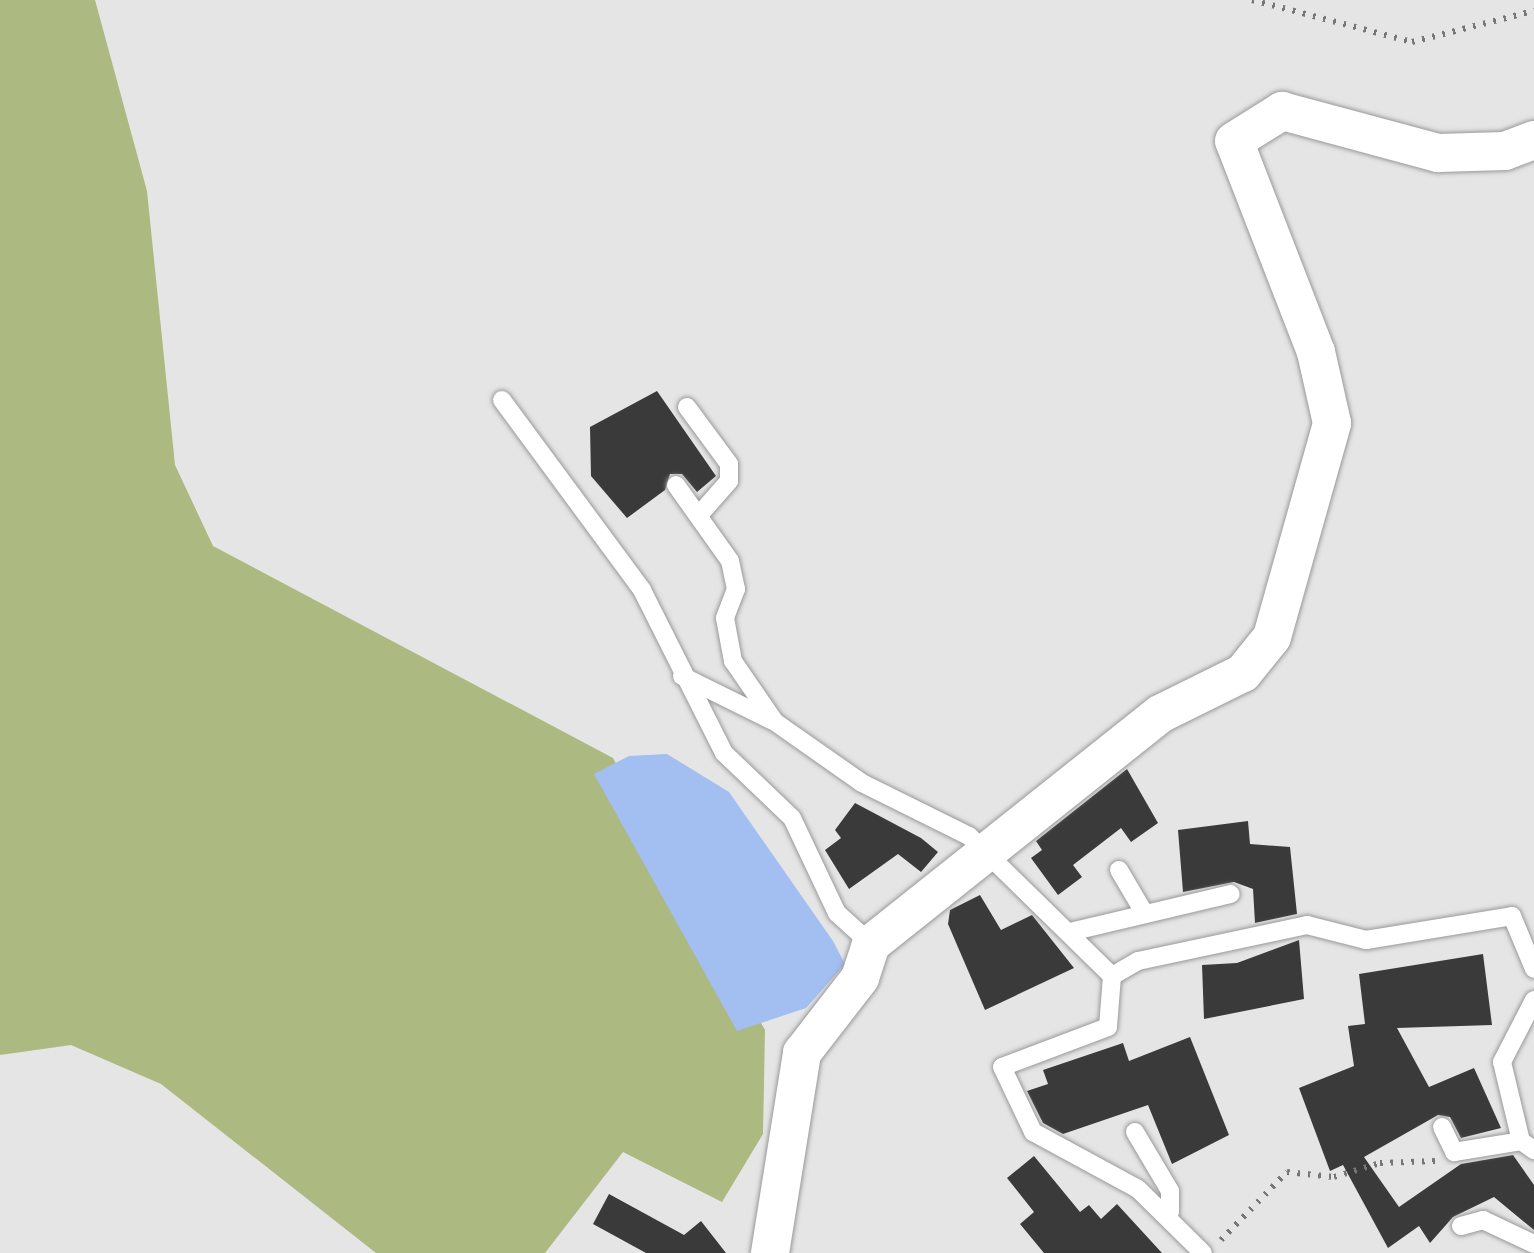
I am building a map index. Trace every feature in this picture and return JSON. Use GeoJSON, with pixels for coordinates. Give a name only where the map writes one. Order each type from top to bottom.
{"type":"FeatureCollection","features":[{"type":"Feature","properties":{"kind":"street"},"geometry":{"type":"LineString","coordinates":[[770,1253],[802,1053],[860,978],[870,944],[982,847],[1160,714],[1243,674],[1272,637],[1296,575],[1332,424],[1316,352],[1234,141],[1282,111],[1438,153],[1506,152],[1534,140]]}},
{"type":"Feature","properties":{"kind":"lane"},"geometry":{"type":"LineString","coordinates":[[502,400],[642,590],[724,753],[792,818],[837,913],[870,944]]}},
{"type":"Feature","properties":{"kind":"lane"},"geometry":{"type":"LineString","coordinates":[[687,407],[730,464],[729,481],[700,514]]}},
{"type":"Feature","properties":{"kind":"lane"},"geometry":{"type":"LineString","coordinates":[[676,484],[730,561],[736,589],[724,618],[733,661],[774,722]]}},
{"type":"Feature","properties":{"kind":"lane"},"geometry":{"type":"LineString","coordinates":[[682,676],[774,722],[862,783],[982,847],[1112,976],[1108,1027],[1002,1067],[1043,1141],[1170,1212],[1206,1253]]}},
{"type":"Feature","properties":{"kind":"lane"},"geometry":{"type":"LineString","coordinates":[[1119,870],[1142,909]]}},
{"type":"Feature","properties":{"kind":"lane"},"geometry":{"type":"LineString","coordinates":[[1070,932],[1142,909],[1230,894]]}},
{"type":"Feature","properties":{"kind":"lane"},"geometry":{"type":"LineString","coordinates":[[1112,976],[1171,953],[1307,925],[1366,940],[1512,916],[1534,969]]}},
{"type":"Feature","properties":{"kind":"lane"},"geometry":{"type":"LineString","coordinates":[[1442,1127],[1454,1152],[1527,1146],[1502,1062],[1534,1000]]}},
{"type":"Feature","properties":{"kind":"lane"},"geometry":{"type":"LineString","coordinates":[[1135,1132],[1170,1191],[1170,1212]]}},
{"type":"Feature","properties":{"kind":"lane"},"geometry":{"type":"LineString","coordinates":[[1462,1226],[1483,1220],[1534,1244]]}},
{"type":"Feature","properties":{"kind":"path"},"geometry":{"type":"LineString","coordinates":[[1252,0],[1412,42],[1534,11]]}},
{"type":"Feature","properties":{"kind":"path"},"geometry":{"type":"LineString","coordinates":[[1206,1253],[1287,1172],[1334,1178],[1380,1162],[1420,1168],[1454,1152]]}},
{"type":"Feature","properties":{"kind":"green space"},"geometry":{"type":"Polygon","coordinates":[[[0,0],[95,0],[147,191],[175,465],[213,546],[613,758],[765,1030],[763,1134],[722,1202],[623,1152],[545,1253],[376,1253],[161,1084],[71,1045],[0,1055],[0,0]]]}},
{"type":"Feature","properties":{"kind":"water"},"geometry":{"type":"Polygon","coordinates":[[[667,754],[729,792],[833,941],[845,964],[806,1008],[737,1031],[594,774],[629,756],[667,754]]]}},
{"type":"Feature","properties":{"kind":"building"},"geometry":{"type":"Polygon","coordinates":[[[657,391],[716,476],[697,492],[682,474],[670,474],[665,490],[627,518],[591,476],[590,427],[657,391]]]}},
{"type":"Feature","properties":{"kind":"building"},"geometry":{"type":"Polygon","coordinates":[[[1127,769],[1158,823],[1131,842],[1121,828],[1073,865],[1082,877],[1058,895],[1031,858],[1042,850],[1036,841],[1127,769]]]}},
{"type":"Feature","properties":{"kind":"building"},"geometry":{"type":"Polygon","coordinates":[[[855,803],[921,838],[938,852],[921,872],[898,854],[849,889],[825,850],[841,838],[835,830],[855,803]]]}},
{"type":"Feature","properties":{"kind":"building"},"geometry":{"type":"Polygon","coordinates":[[[1248,821],[1250,844],[1290,847],[1297,914],[1255,923],[1253,889],[1234,882],[1183,892],[1178,830],[1248,821]]]}},
{"type":"Feature","properties":{"kind":"building"},"geometry":{"type":"Polygon","coordinates":[[[980,895],[1001,930],[1032,915],[1074,968],[985,1010],[948,924],[950,910],[980,895]]]}},
{"type":"Feature","properties":{"kind":"building"},"geometry":{"type":"Polygon","coordinates":[[[1299,940],[1304,999],[1204,1019],[1202,965],[1237,963],[1299,940]]]}},
{"type":"Feature","properties":{"kind":"building"},"geometry":{"type":"Polygon","coordinates":[[[1483,954],[1492,1025],[1397,1028],[1429,1087],[1474,1068],[1501,1128],[1461,1138],[1450,1117],[1438,1115],[1364,1157],[1399,1207],[1461,1164],[1513,1155],[1534,1185],[1534,1230],[1494,1197],[1453,1217],[1430,1243],[1419,1226],[1388,1248],[1343,1165],[1330,1171],[1299,1088],[1354,1066],[1348,1026],[1365,1024],[1359,974],[1483,954]]]}},
{"type":"Feature","properties":{"kind":"building"},"geometry":{"type":"Polygon","coordinates":[[[1190,1037],[1229,1135],[1172,1164],[1148,1105],[1063,1134],[1043,1123],[1027,1091],[1048,1084],[1043,1070],[1123,1043],[1129,1061],[1190,1037]]]}},
{"type":"Feature","properties":{"kind":"building"},"geometry":{"type":"Polygon","coordinates":[[[1034,1156],[1080,1212],[1089,1205],[1101,1219],[1117,1204],[1162,1253],[1044,1253],[1020,1224],[1034,1212],[1007,1178],[1034,1156]]]}},
{"type":"Feature","properties":{"kind":"building"},"geometry":{"type":"Polygon","coordinates":[[[609,1194],[684,1235],[701,1221],[726,1253],[646,1253],[593,1224],[609,1194]]]}}]}
